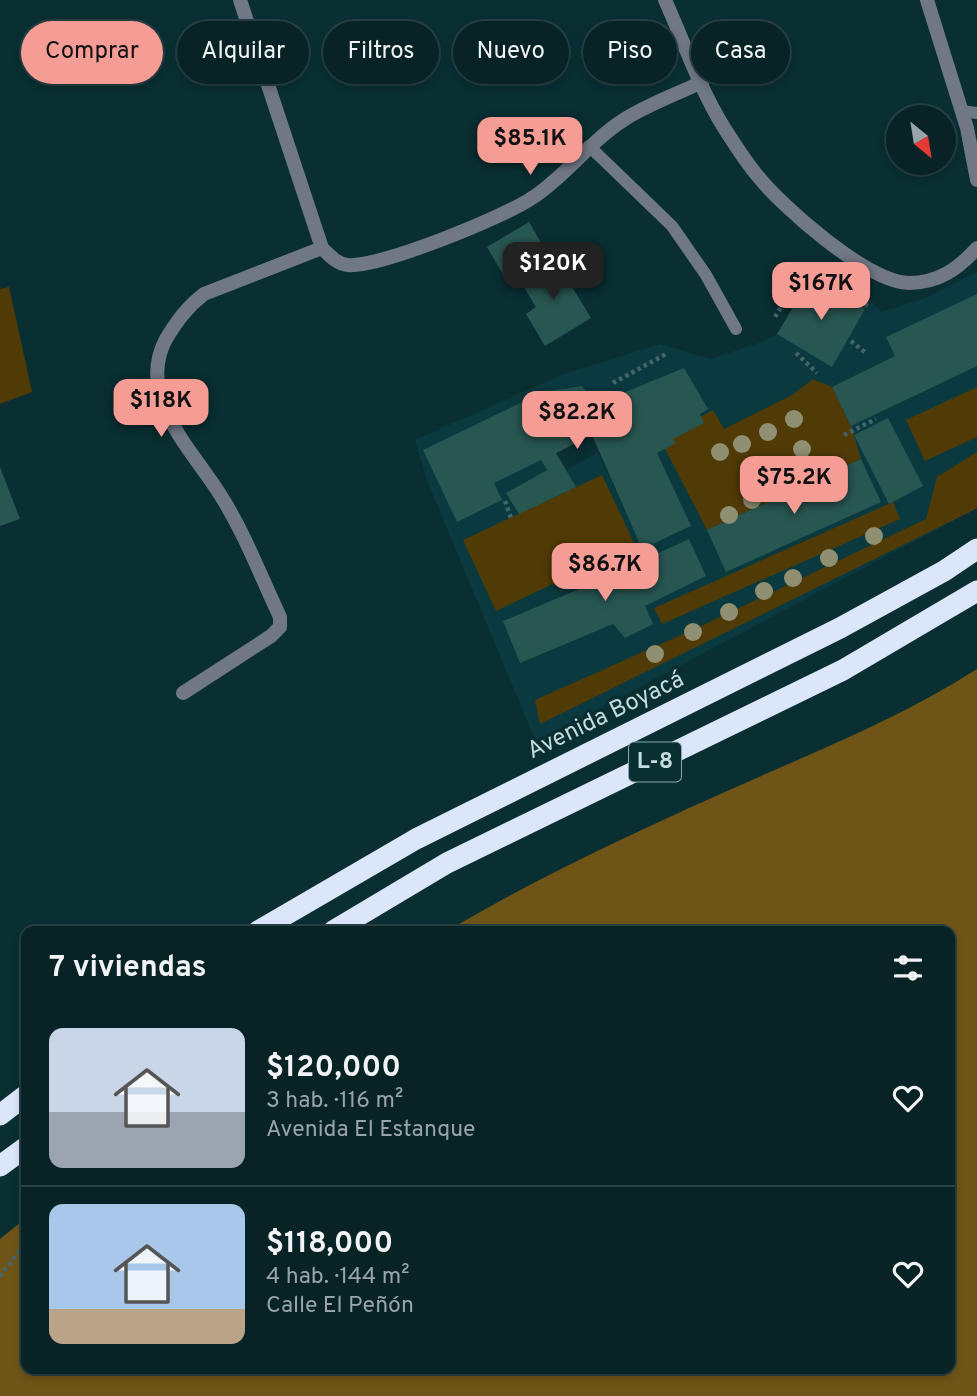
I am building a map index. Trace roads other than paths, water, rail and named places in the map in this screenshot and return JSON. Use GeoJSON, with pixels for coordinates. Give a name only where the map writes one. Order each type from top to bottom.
{"type":"FeatureCollection","features":[{"type":"Feature","properties":{"kind":"highway","name":"Avenida Boyacá"},"geometry":{"type":"LineString","coordinates":[[267,926],[416,839],[840,628],[944,571],[977,549]]}},
{"type":"Feature","properties":{"kind":"highway","name":"L-8"},"geometry":{"type":"LineString","coordinates":[[341,926],[447,863],[843,670],[977,591]]}},
{"type":"Feature","properties":{"kind":"highway"},"geometry":{"type":"LineString","coordinates":[[0,1115],[21,1099]]}},
{"type":"Feature","properties":{"kind":"highway"},"geometry":{"type":"LineString","coordinates":[[0,1166],[21,1151]]}},
{"type":"Feature","properties":{"kind":"street"},"geometry":{"type":"LineString","coordinates":[[240,0],[322,248],[336,261],[346,265],[363,265],[486,222],[532,198],[589,146],[625,119],[698,84]]}},
{"type":"Feature","properties":{"kind":"street"},"geometry":{"type":"LineString","coordinates":[[665,0],[691,58]]}},
{"type":"Feature","properties":{"kind":"street"},"geometry":{"type":"LineString","coordinates":[[927,0],[961,111],[977,180]]}},
{"type":"Feature","properties":{"kind":"street"},"geometry":{"type":"LineString","coordinates":[[703,84],[721,124],[755,174],[782,203],[853,259],[887,279],[907,283],[927,282],[946,275],[962,264],[977,248]]}},
{"type":"Feature","properties":{"kind":"street"},"geometry":{"type":"LineString","coordinates":[[183,693],[271,636],[280,627],[280,617],[222,498],[166,415],[157,384],[158,355],[175,323],[188,307],[204,294],[322,248]]}},
{"type":"Feature","properties":{"kind":"lane"},"geometry":{"type":"LineString","coordinates":[[961,111],[977,113]]}},
{"type":"Feature","properties":{"kind":"lane"},"geometry":{"type":"LineString","coordinates":[[589,146],[672,226],[706,275],[736,330]]}}]}
